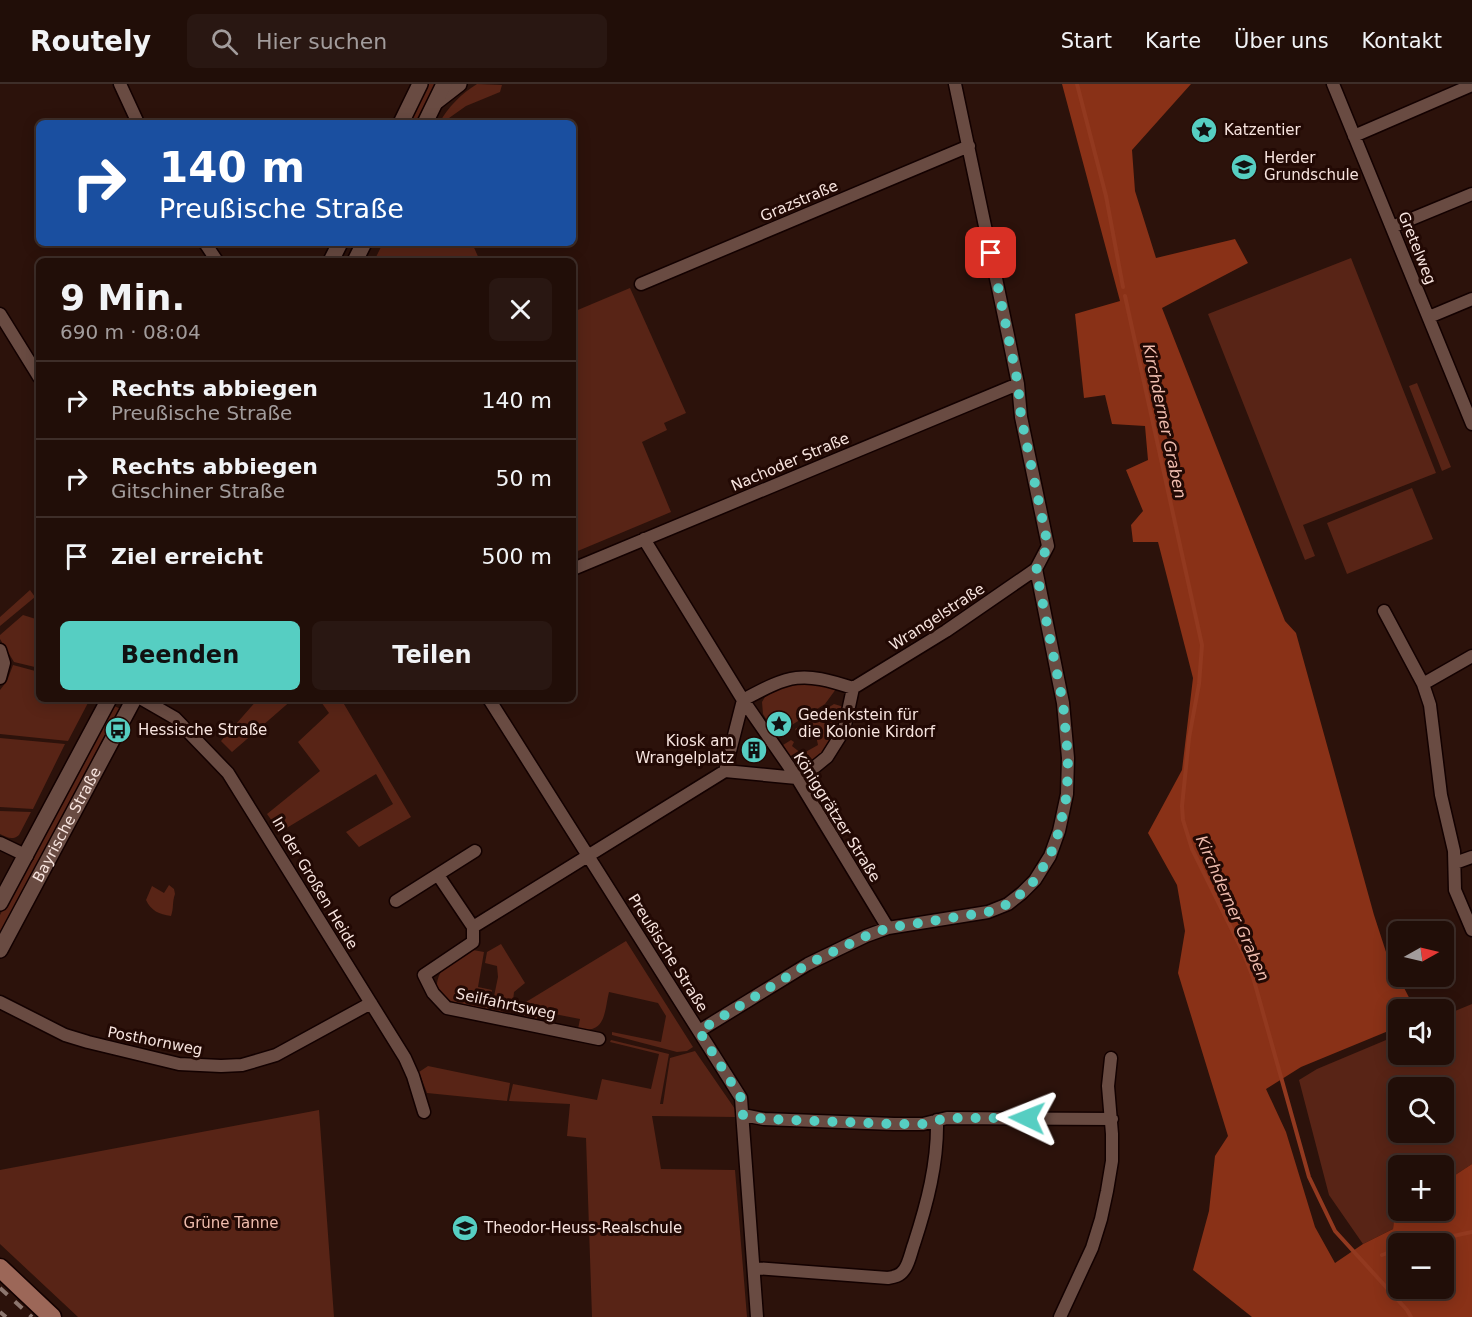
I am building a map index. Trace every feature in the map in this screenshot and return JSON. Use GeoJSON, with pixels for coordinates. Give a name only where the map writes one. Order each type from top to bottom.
{"type":"FeatureCollection","features":[{"type":"Feature","properties":{"kind":"main road"},"geometry":{"type":"LineString","coordinates":[[0,1268],[52,1317]]}},
{"type":"Feature","properties":{"kind":"street"},"geometry":{"type":"LineString","coordinates":[[120,84],[137,120]]}},
{"type":"Feature","properties":{"kind":"street"},"geometry":{"type":"LineString","coordinates":[[402,120],[420,84]]}},
{"type":"Feature","properties":{"kind":"street"},"geometry":{"type":"LineString","coordinates":[[426,120],[444,84]]}},
{"type":"Feature","properties":{"kind":"street"},"geometry":{"type":"LineString","coordinates":[[434,103],[459,84]]}},
{"type":"Feature","properties":{"kind":"street"},"geometry":{"type":"LineString","coordinates":[[699,1031],[808,964],[888,928],[998,909],[1022,893],[1035,880],[1050,856],[1064,813],[1068,758],[1063,703],[1036,570],[1048,546],[1021,417],[1018,384],[955,84]]}},
{"type":"Feature","properties":{"kind":"street","name":"Gretelweg"},"geometry":{"type":"LineString","coordinates":[[1334,84],[1472,424]]}},
{"type":"Feature","properties":{"kind":"street"},"geometry":{"type":"LineString","coordinates":[[1354,136],[1472,85]]}},
{"type":"Feature","properties":{"kind":"street","name":"Grazstraße"},"geometry":{"type":"LineString","coordinates":[[641,284],[969,146]]}},
{"type":"Feature","properties":{"kind":"street"},"geometry":{"type":"LineString","coordinates":[[1392,227],[1472,194]]}},
{"type":"Feature","properties":{"kind":"street"},"geometry":{"type":"LineString","coordinates":[[1429,317],[1472,299]]}},
{"type":"Feature","properties":{"kind":"street"},"geometry":{"type":"LineString","coordinates":[[2,323],[36,373]]}},
{"type":"Feature","properties":{"kind":"street","name":"Nachoder Straße"},"geometry":{"type":"LineString","coordinates":[[576,568],[1018,384]]}},
{"type":"Feature","properties":{"kind":"street","name":"Königgrätzer Straße"},"geometry":{"type":"LineString","coordinates":[[644,539],[743,700],[797,778],[888,928]]}},
{"type":"Feature","properties":{"kind":"street","name":"Wrangelstraße"},"geometry":{"type":"LineString","coordinates":[[853,688],[1036,570]]}},
{"type":"Feature","properties":{"kind":"street"},"geometry":{"type":"LineString","coordinates":[[1384,612],[1423,684],[1430,705],[1441,795],[1455,863],[1455,890],[1472,930]]}},
{"type":"Feature","properties":{"kind":"street"},"geometry":{"type":"LineString","coordinates":[[0,650],[4,663],[0,678]]}},
{"type":"Feature","properties":{"kind":"street"},"geometry":{"type":"LineString","coordinates":[[1423,684],[1472,656]]}},
{"type":"Feature","properties":{"kind":"street"},"geometry":{"type":"LineString","coordinates":[[588,854],[726,771],[797,778],[827,757],[837,744],[844,730],[853,688],[822,678],[784,679],[743,700],[726,771]]}},
{"type":"Feature","properties":{"kind":"street","name":"Bayrische Straße"},"geometry":{"type":"LineString","coordinates":[[0,903],[107,702]]}},
{"type":"Feature","properties":{"kind":"street","name":"Bayrische Straße"},"geometry":{"type":"LineString","coordinates":[[0,950],[132,702]]}},
{"type":"Feature","properties":{"kind":"street","name":"In der Großen Heide"},"geometry":{"type":"LineString","coordinates":[[147,702],[175,718],[228,773],[405,1058],[414,1076],[424,1112]]}},
{"type":"Feature","properties":{"kind":"street","name":"Preußische Straße"},"geometry":{"type":"LineString","coordinates":[[491,702],[741,1098],[757,1317]]}},
{"type":"Feature","properties":{"kind":"street"},"geometry":{"type":"LineString","coordinates":[[0,843],[27,856]]}},
{"type":"Feature","properties":{"kind":"street"},"geometry":{"type":"LineString","coordinates":[[396,901],[475,851]]}},
{"type":"Feature","properties":{"kind":"street","name":"Seilfahrtsweg"},"geometry":{"type":"LineString","coordinates":[[588,854],[473,927],[473,942],[424,975],[433,993],[447,1008],[599,1039]]}},
{"type":"Feature","properties":{"kind":"street"},"geometry":{"type":"LineString","coordinates":[[1455,863],[1472,856]]}},
{"type":"Feature","properties":{"kind":"street"},"geometry":{"type":"LineString","coordinates":[[438,874],[473,927]]}},
{"type":"Feature","properties":{"kind":"street","name":"Posthornweg"},"geometry":{"type":"LineString","coordinates":[[0,1002],[65,1035],[87,1042],[178,1064],[220,1066],[242,1065],[276,1055],[371,1003]]}},
{"type":"Feature","properties":{"kind":"street"},"geometry":{"type":"LineString","coordinates":[[1060,1317],[1092,1248],[1101,1219],[1112,1161],[1112,1119],[1108,1086],[1111,1058]]}},
{"type":"Feature","properties":{"kind":"street"},"geometry":{"type":"LineString","coordinates":[[743,1115],[764,1119],[822,1122],[923,1124],[947,1118],[1112,1119]]}},
{"type":"Feature","properties":{"kind":"street"},"geometry":{"type":"LineString","coordinates":[[754,1268],[888,1278],[897,1276],[905,1269],[909,1260],[927,1203],[937,1136],[937,1120]]}},
{"type":"Feature","properties":{"kind":"green space"},"geometry":{"type":"Polygon","coordinates":[[[426,84],[440,84],[422,120],[408,120],[426,84]]]}},
{"type":"Feature","properties":{"kind":"green space"},"geometry":{"type":"Polygon","coordinates":[[[477,84],[502,85],[500,92],[466,106],[446,120],[441,120],[455,101],[477,84]]]}},
{"type":"Feature","properties":{"kind":"green space"},"geometry":{"type":"Polygon","coordinates":[[[382,246],[473,246],[479,258],[376,258],[382,246]]]}},
{"type":"Feature","properties":{"kind":"green space"},"geometry":{"type":"Polygon","coordinates":[[[1351,258],[1436,473],[1303,525],[1315,556],[1305,560],[1208,314],[1351,258]]]}},
{"type":"Feature","properties":{"kind":"green space"},"geometry":{"type":"Polygon","coordinates":[[[630,288],[686,413],[664,423],[667,430],[642,442],[671,512],[576,552],[576,311],[630,288]]]}},
{"type":"Feature","properties":{"kind":"green space"},"geometry":{"type":"Polygon","coordinates":[[[1417,383],[1451,467],[1442,471],[1409,386],[1417,383]]]}},
{"type":"Feature","properties":{"kind":"green space"},"geometry":{"type":"Polygon","coordinates":[[[1412,488],[1433,539],[1347,574],[1327,523],[1412,488]]]}},
{"type":"Feature","properties":{"kind":"green space"},"geometry":{"type":"Polygon","coordinates":[[[30,590],[35,597],[0,626],[0,617],[30,590]]]}},
{"type":"Feature","properties":{"kind":"green space"},"geometry":{"type":"Polygon","coordinates":[[[23,615],[36,619],[36,667],[14,662],[0,639],[0,635],[23,615]]]}},
{"type":"Feature","properties":{"kind":"green space"},"geometry":{"type":"Polygon","coordinates":[[[13,665],[36,671],[36,702],[88,702],[68,741],[0,734],[0,690],[7,681],[13,665]]]}},
{"type":"Feature","properties":{"kind":"green space"},"geometry":{"type":"Polygon","coordinates":[[[813,683],[836,689],[825,704],[776,735],[763,714],[762,702],[765,697],[789,684],[813,683]]]}},
{"type":"Feature","properties":{"kind":"green space"},"geometry":{"type":"Polygon","coordinates":[[[255,702],[290,702],[232,752],[221,741],[255,702]]]}},
{"type":"Feature","properties":{"kind":"green space"},"geometry":{"type":"Polygon","coordinates":[[[321,702],[343,702],[411,817],[359,847],[346,832],[393,804],[376,774],[280,832],[267,814],[320,771],[298,742],[329,713],[321,702]]]}},
{"type":"Feature","properties":{"kind":"green space"},"geometry":{"type":"Polygon","coordinates":[[[834,704],[844,707],[836,732],[828,746],[807,763],[793,761],[783,745],[791,740],[794,742],[792,746],[802,754],[818,745],[815,731],[799,735],[795,729],[834,704]]]}},
{"type":"Feature","properties":{"kind":"green space"},"geometry":{"type":"Polygon","coordinates":[[[112,705],[123,710],[0,941],[0,915],[112,705]]]}},
{"type":"Feature","properties":{"kind":"green space"},"geometry":{"type":"Polygon","coordinates":[[[0,738],[65,744],[33,809],[0,807],[0,738]]]}},
{"type":"Feature","properties":{"kind":"green space"},"geometry":{"type":"Polygon","coordinates":[[[0,811],[31,812],[19,835],[12,838],[0,834],[0,811]]]}},
{"type":"Feature","properties":{"kind":"green space"},"geometry":{"type":"Polygon","coordinates":[[[169,885],[174,889],[175,894],[171,916],[156,911],[146,900],[152,886],[164,893],[169,885]]]}},
{"type":"Feature","properties":{"kind":"green space"},"geometry":{"type":"Polygon","coordinates":[[[626,941],[693,1047],[687,1051],[677,1052],[612,1035],[612,1032],[661,1042],[666,1016],[658,1003],[609,992],[602,1020],[599,1025],[587,1030],[578,1029],[580,1019],[539,1011],[536,1021],[524,1015],[523,1006],[526,1002],[626,941]]]}},
{"type":"Feature","properties":{"kind":"green space"},"geometry":{"type":"Polygon","coordinates":[[[501,944],[525,983],[514,992],[512,1010],[504,1013],[491,1011],[498,977],[497,966],[485,963],[487,952],[501,944]]]}},
{"type":"Feature","properties":{"kind":"green space"},"geometry":{"type":"Polygon","coordinates":[[[473,950],[484,952],[478,987],[492,990],[488,1010],[447,1000],[437,986],[440,973],[454,958],[473,950]]]}},
{"type":"Feature","properties":{"kind":"green space"},"geometry":{"type":"Polygon","coordinates":[[[1472,1004],[1472,1164],[1454,1176],[1454,1155],[1388,1155],[1388,1221],[1394,1221],[1393,1229],[1363,1244],[1329,1195],[1299,1080],[1317,1069],[1388,1039],[1388,1065],[1454,1065],[1454,1011],[1472,1004]]]}},
{"type":"Feature","properties":{"kind":"green space"},"geometry":{"type":"Polygon","coordinates":[[[611,1040],[669,1054],[660,1104],[663,1104],[670,1058],[695,1051],[735,1109],[736,1117],[652,1116],[661,1169],[735,1170],[747,1317],[592,1317],[586,1138],[567,1136],[570,1104],[509,1101],[513,1084],[597,1100],[602,1079],[651,1089],[659,1054],[610,1042],[611,1040]]]}},
{"type":"Feature","properties":{"kind":"green space"},"geometry":{"type":"Polygon","coordinates":[[[428,1066],[510,1083],[507,1101],[427,1093],[419,1072],[428,1066]]]}},
{"type":"Feature","properties":{"kind":"green space","name":"Grüne Tanne"},"geometry":{"type":"Polygon","coordinates":[[[319,1110],[334,1317],[78,1317],[0,1244],[0,1170],[319,1110]]]}},
{"type":"Feature","properties":{"kind":"shaded area"},"geometry":{"type":"Polygon","coordinates":[[[1062,84],[1191,84],[1132,150],[1135,191],[1156,258],[1235,239],[1248,263],[1162,308],[1285,621],[1296,633],[1374,915],[1388,957],[1388,987],[1404,987],[1410,999],[1388,999],[1388,1031],[1301,1067],[1266,1089],[1286,1132],[1315,1227],[1335,1263],[1363,1244],[1393,1229],[1394,1221],[1454,1221],[1454,1176],[1472,1164],[1472,1317],[1252,1317],[1193,1270],[1209,1211],[1215,1156],[1228,1136],[1178,973],[1185,931],[1177,885],[1148,833],[1182,770],[1193,678],[1158,542],[1133,542],[1131,525],[1143,511],[1126,470],[1148,460],[1145,426],[1112,424],[1105,395],[1084,398],[1075,314],[1120,301],[1062,84]]]}},
{"type":"Feature","properties":{"kind":"waterway","name":"Kirchderner Graben"},"geometry":{"type":"LineString","coordinates":[[1077,84],[1106,196],[1123,287]]}},
{"type":"Feature","properties":{"kind":"waterway","name":"Kirchderner Graben"},"geometry":{"type":"LineString","coordinates":[[1125,296],[1202,645],[1199,684],[1189,738],[1182,806],[1183,820],[1192,849],[1253,977],[1309,1177],[1335,1231],[1411,1317]]}},
{"type":"Feature","properties":{"kind":"waterway"},"geometry":{"type":"LineString","coordinates":[[1454,1236],[1472,1232]]}},
{"type":"Feature","properties":{"kind":"waterway"},"geometry":{"type":"LineString","coordinates":[[1382,1255],[1388,1253]]}},
{"type":"Feature","properties":{"kind":"railway"},"geometry":{"type":"LineString","coordinates":[[0,1288],[32,1317]]}},
{"type":"Feature","properties":{"kind":"railway"},"geometry":{"type":"LineString","coordinates":[[0,1312],[6,1317]]}},
{"type":"Feature","properties":{"kind":"place","name":"Katzentier"},"geometry":{"type":"Point","coordinates":[1204,130]}},
{"type":"Feature","properties":{"kind":"place","name":"Herder Grundschule"},"geometry":{"type":"Point","coordinates":[1244,167]}},
{"type":"Feature","properties":{"kind":"place","name":"Gedenkstein für die Kolonie Kirdorf"},"geometry":{"type":"Point","coordinates":[779,724]}},
{"type":"Feature","properties":{"kind":"place","name":"Hessische Straße"},"geometry":{"type":"Point","coordinates":[118,730]}},
{"type":"Feature","properties":{"kind":"place","name":"Kiosk am Wrangelplatz"},"geometry":{"type":"Point","coordinates":[754,750]}},
{"type":"Feature","properties":{"kind":"place","name":"Theodor-Heuss-Realschule"},"geometry":{"type":"Point","coordinates":[465,1228]}},
{"type":"Feature","properties":{"kind":"route"},"geometry":{"type":"LineString","coordinates":[[991,253],[1018,384],[1021,417],[1048,546],[1036,570],[1063,703],[1068,758],[1064,813],[1050,856],[1035,880],[1008,904],[998,909],[888,928],[866,936],[808,964],[699,1031],[741,1098],[743,1115],[764,1119],[894,1124],[923,1124],[947,1118],[1027,1118]]}}]}
